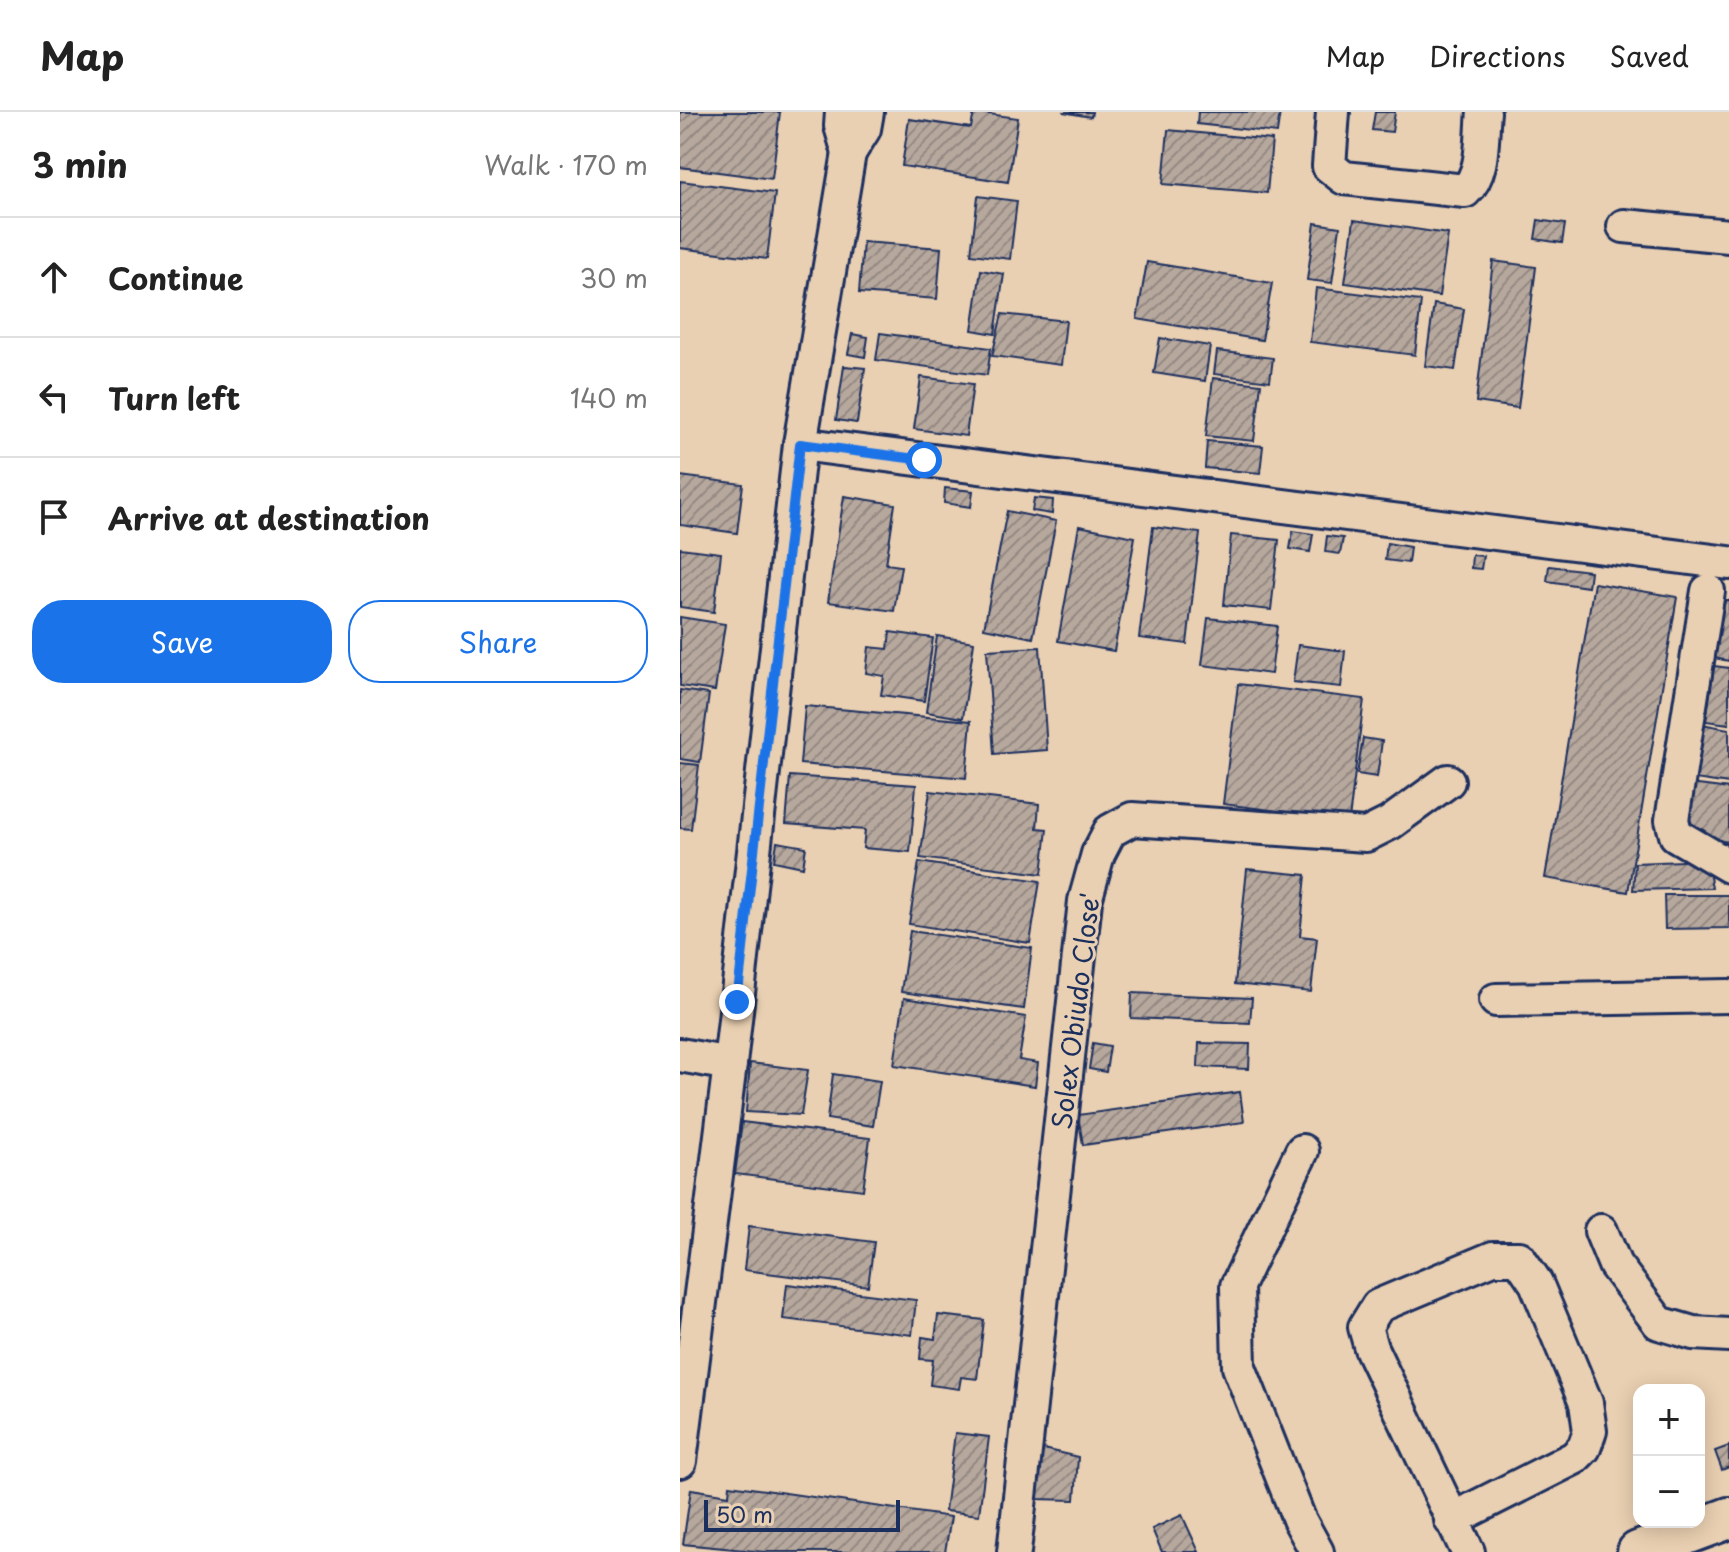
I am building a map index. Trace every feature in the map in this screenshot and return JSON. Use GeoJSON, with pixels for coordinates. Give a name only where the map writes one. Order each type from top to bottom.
{"type":"FeatureCollection","features":[{"type":"Feature","properties":{"kind":"main road"},"geometry":{"type":"LineString","coordinates":[[1638,1552],[1729,1518]]}},
{"type":"Feature","properties":{"kind":"street"},"geometry":{"type":"LineString","coordinates":[[842,112],[841,126],[849,153]]}},
{"type":"Feature","properties":{"kind":"street"},"geometry":{"type":"LineString","coordinates":[[680,1461],[730,1064],[800,444],[849,153],[864,129],[867,112]]}},
{"type":"Feature","properties":{"kind":"street"},"geometry":{"type":"LineString","coordinates":[[1333,112],[1329,166],[1344,178],[1465,191],[1473,185],[1478,172],[1484,112]]}},
{"type":"Feature","properties":{"kind":"street"},"geometry":{"type":"LineString","coordinates":[[1624,226],[1729,236]]}},
{"type":"Feature","properties":{"kind":"street"},"geometry":{"type":"LineString","coordinates":[[800,444],[1729,563]]}},
{"type":"Feature","properties":{"kind":"street"},"geometry":{"type":"LineString","coordinates":[[1708,591],[1672,820],[1676,835],[1729,866]]}},
{"type":"Feature","properties":{"kind":"street","name":"Solex Obiudo Close'"},"geometry":{"type":"LineString","coordinates":[[1014,1552],[1085,901],[1098,854],[1110,831],[1132,819],[1366,835],[1390,823],[1448,781]]}},
{"type":"Feature","properties":{"kind":"street"},"geometry":{"type":"LineString","coordinates":[[1496,1000],[1729,996]]}},
{"type":"Feature","properties":{"kind":"street"},"geometry":{"type":"LineString","coordinates":[[680,1055],[730,1064]]}},
{"type":"Feature","properties":{"kind":"street"},"geometry":{"type":"LineString","coordinates":[[1302,1151],[1237,1286],[1239,1367],[1299,1519],[1317,1552]]}},
{"type":"Feature","properties":{"kind":"street"},"geometry":{"type":"LineString","coordinates":[[1601,1231],[1615,1265],[1659,1323],[1693,1333],[1729,1335]]}},
{"type":"Feature","properties":{"kind":"street"},"geometry":{"type":"LineString","coordinates":[[1451,1520],[1574,1458],[1584,1448],[1590,1431],[1586,1403],[1536,1283],[1519,1258],[1493,1258],[1378,1306],[1365,1327],[1371,1348],[1451,1520],[1468,1552]]}},
{"type":"Feature","properties":{"kind":"building"},"geometry":{"type":"Polygon","coordinates":[[[680,112],[780,112],[772,179],[680,167],[680,112]]]}},
{"type":"Feature","properties":{"kind":"building"},"geometry":{"type":"Polygon","coordinates":[[[974,112],[1018,118],[1008,182],[902,166],[909,119],[971,128],[974,112]]]}},
{"type":"Feature","properties":{"kind":"building"},"geometry":{"type":"Polygon","coordinates":[[[1063,112],[1092,112],[1091,117],[1063,112]]]}},
{"type":"Feature","properties":{"kind":"building"},"geometry":{"type":"Polygon","coordinates":[[[1198,112],[1280,112],[1277,133],[1197,124],[1198,112]]]}},
{"type":"Feature","properties":{"kind":"building"},"geometry":{"type":"Polygon","coordinates":[[[1375,112],[1395,112],[1392,132],[1372,130],[1375,112]]]}},
{"type":"Feature","properties":{"kind":"building"},"geometry":{"type":"Polygon","coordinates":[[[1168,130],[1272,140],[1267,193],[1163,184],[1168,130]]]}},
{"type":"Feature","properties":{"kind":"building"},"geometry":{"type":"Polygon","coordinates":[[[680,181],[775,193],[767,259],[680,248],[680,181]]]}},
{"type":"Feature","properties":{"kind":"building"},"geometry":{"type":"Polygon","coordinates":[[[978,196],[1017,201],[1010,259],[971,254],[978,196]]]}},
{"type":"Feature","properties":{"kind":"building"},"geometry":{"type":"Polygon","coordinates":[[[1354,220],[1448,234],[1439,296],[1345,283],[1354,220]]]}},
{"type":"Feature","properties":{"kind":"building"},"geometry":{"type":"Polygon","coordinates":[[[1538,220],[1565,224],[1562,243],[1535,239],[1538,220]]]}},
{"type":"Feature","properties":{"kind":"building"},"geometry":{"type":"Polygon","coordinates":[[[1315,223],[1340,227],[1332,283],[1307,280],[1315,223]]]}},
{"type":"Feature","properties":{"kind":"building"},"geometry":{"type":"Polygon","coordinates":[[[863,242],[941,248],[937,299],[859,293],[863,242]]]}},
{"type":"Feature","properties":{"kind":"building"},"geometry":{"type":"Polygon","coordinates":[[[1493,261],[1536,267],[1518,408],[1476,402],[1493,261]]]}},
{"type":"Feature","properties":{"kind":"building"},"geometry":{"type":"Polygon","coordinates":[[[1147,262],[1272,283],[1262,340],[1137,319],[1147,262]]]}},
{"type":"Feature","properties":{"kind":"building"},"geometry":{"type":"Polygon","coordinates":[[[981,270],[1004,274],[995,334],[972,330],[981,270]]]}},
{"type":"Feature","properties":{"kind":"building"},"geometry":{"type":"Polygon","coordinates":[[[1316,288],[1421,301],[1415,355],[1310,342],[1316,288]]]}},
{"type":"Feature","properties":{"kind":"building"},"geometry":{"type":"Polygon","coordinates":[[[1434,304],[1464,309],[1455,370],[1425,366],[1434,304]]]}},
{"type":"Feature","properties":{"kind":"building"},"geometry":{"type":"Polygon","coordinates":[[[1002,314],[1066,321],[1061,365],[992,356],[1002,314]]]}},
{"type":"Feature","properties":{"kind":"building"},"geometry":{"type":"Polygon","coordinates":[[[880,333],[991,348],[987,375],[876,360],[880,333]]]}},
{"type":"Feature","properties":{"kind":"building"},"geometry":{"type":"Polygon","coordinates":[[[852,334],[868,337],[865,357],[848,354],[852,334]]]}},
{"type":"Feature","properties":{"kind":"building"},"geometry":{"type":"Polygon","coordinates":[[[1160,338],[1210,346],[1205,381],[1154,373],[1160,338]]]}},
{"type":"Feature","properties":{"kind":"building"},"geometry":{"type":"Polygon","coordinates":[[[1217,351],[1273,358],[1270,381],[1214,374],[1217,351]]]}},
{"type":"Feature","properties":{"kind":"building"},"geometry":{"type":"Polygon","coordinates":[[[844,366],[865,368],[857,423],[836,420],[844,366]]]}},
{"type":"Feature","properties":{"kind":"building"},"geometry":{"type":"Polygon","coordinates":[[[921,377],[973,384],[966,436],[914,429],[921,377]]]}},
{"type":"Feature","properties":{"kind":"building"},"geometry":{"type":"Polygon","coordinates":[[[1213,378],[1261,384],[1254,441],[1206,436],[1213,378]]]}},
{"type":"Feature","properties":{"kind":"building"},"geometry":{"type":"Polygon","coordinates":[[[1207,441],[1263,446],[1260,473],[1205,468],[1207,441]]]}},
{"type":"Feature","properties":{"kind":"building"},"geometry":{"type":"Polygon","coordinates":[[[680,476],[743,484],[737,533],[680,525],[680,476]]]}},
{"type":"Feature","properties":{"kind":"building"},"geometry":{"type":"Polygon","coordinates":[[[945,488],[973,491],[971,507],[944,503],[945,488]]]}},
{"type":"Feature","properties":{"kind":"building"},"geometry":{"type":"Polygon","coordinates":[[[844,496],[895,504],[886,564],[901,566],[894,611],[828,602],[844,496]]]}},
{"type":"Feature","properties":{"kind":"building"},"geometry":{"type":"Polygon","coordinates":[[[1034,498],[1053,500],[1052,514],[1032,511],[1034,498]]]}},
{"type":"Feature","properties":{"kind":"building"},"geometry":{"type":"Polygon","coordinates":[[[1007,511],[1056,521],[1033,638],[984,628],[1007,511]]]}},
{"type":"Feature","properties":{"kind":"building"},"geometry":{"type":"Polygon","coordinates":[[[1079,526],[1135,537],[1114,651],[1058,641],[1079,526]]]}},
{"type":"Feature","properties":{"kind":"building"},"geometry":{"type":"Polygon","coordinates":[[[1153,527],[1200,533],[1187,644],[1139,638],[1153,527]]]}},
{"type":"Feature","properties":{"kind":"building"},"geometry":{"type":"Polygon","coordinates":[[[1293,531],[1313,534],[1310,552],[1290,549],[1293,531]]]}},
{"type":"Feature","properties":{"kind":"building"},"geometry":{"type":"Polygon","coordinates":[[[1231,535],[1279,540],[1271,610],[1224,605],[1231,535]]]}},
{"type":"Feature","properties":{"kind":"building"},"geometry":{"type":"Polygon","coordinates":[[[1327,536],[1343,538],[1340,554],[1325,552],[1327,536]]]}},
{"type":"Feature","properties":{"kind":"building"},"geometry":{"type":"Polygon","coordinates":[[[1387,543],[1410,547],[1408,563],[1385,560],[1387,543]]]}},
{"type":"Feature","properties":{"kind":"building"},"geometry":{"type":"Polygon","coordinates":[[[680,548],[721,553],[714,612],[680,607],[680,548]]]}},
{"type":"Feature","properties":{"kind":"building"},"geometry":{"type":"Polygon","coordinates":[[[1472,555],[1483,556],[1481,569],[1471,568],[1472,555]]]}},
{"type":"Feature","properties":{"kind":"building"},"geometry":{"type":"Polygon","coordinates":[[[1549,566],[1590,571],[1588,587],[1547,581],[1549,566]]]}},
{"type":"Feature","properties":{"kind":"building"},"geometry":{"type":"Polygon","coordinates":[[[1594,583],[1677,597],[1628,892],[1545,878],[1594,583]]]}},
{"type":"Feature","properties":{"kind":"building"},"geometry":{"type":"Polygon","coordinates":[[[1725,600],[1729,600],[1729,661],[1714,658],[1725,600]]]}},
{"type":"Feature","properties":{"kind":"building"},"geometry":{"type":"Polygon","coordinates":[[[680,617],[725,624],[715,691],[680,686],[680,617]]]}},
{"type":"Feature","properties":{"kind":"building"},"geometry":{"type":"Polygon","coordinates":[[[1208,618],[1277,626],[1271,674],[1202,665],[1208,618]]]}},
{"type":"Feature","properties":{"kind":"building"},"geometry":{"type":"Polygon","coordinates":[[[890,632],[933,638],[924,701],[881,695],[884,676],[866,673],[869,647],[888,649],[890,632]]]}},
{"type":"Feature","properties":{"kind":"building"},"geometry":{"type":"Polygon","coordinates":[[[937,636],[974,642],[963,718],[926,712],[937,636]]]}},
{"type":"Feature","properties":{"kind":"building"},"geometry":{"type":"Polygon","coordinates":[[[1298,645],[1345,651],[1341,687],[1293,682],[1298,645]]]}},
{"type":"Feature","properties":{"kind":"building"},"geometry":{"type":"Polygon","coordinates":[[[1040,647],[1047,750],[994,754],[987,650],[1040,647]]]}},
{"type":"Feature","properties":{"kind":"building"},"geometry":{"type":"Polygon","coordinates":[[[1714,666],[1729,668],[1729,724],[1706,721],[1714,666]]]}},
{"type":"Feature","properties":{"kind":"building"},"geometry":{"type":"Polygon","coordinates":[[[1238,684],[1364,699],[1349,820],[1223,804],[1238,684]]]}},
{"type":"Feature","properties":{"kind":"building"},"geometry":{"type":"Polygon","coordinates":[[[680,690],[709,694],[700,762],[680,759],[680,690]]]}},
{"type":"Feature","properties":{"kind":"building"},"geometry":{"type":"Polygon","coordinates":[[[805,706],[971,721],[966,778],[800,764],[805,706]]]}},
{"type":"Feature","properties":{"kind":"building"},"geometry":{"type":"Polygon","coordinates":[[[1696,723],[1729,729],[1729,784],[1688,778],[1696,723]]]}},
{"type":"Feature","properties":{"kind":"building"},"geometry":{"type":"Polygon","coordinates":[[[1363,738],[1382,741],[1377,777],[1357,774],[1363,738]]]}},
{"type":"Feature","properties":{"kind":"building"},"geometry":{"type":"Polygon","coordinates":[[[680,763],[699,765],[691,829],[680,828],[680,763]]]}},
{"type":"Feature","properties":{"kind":"building"},"geometry":{"type":"Polygon","coordinates":[[[790,776],[916,785],[910,852],[863,848],[865,830],[786,824],[790,776]]]}},
{"type":"Feature","properties":{"kind":"building"},"geometry":{"type":"Polygon","coordinates":[[[1690,784],[1729,789],[1729,842],[1683,835],[1690,784]]]}},
{"type":"Feature","properties":{"kind":"building"},"geometry":{"type":"Polygon","coordinates":[[[930,791],[1039,804],[1037,828],[1047,829],[1042,874],[920,858],[930,791]]]}},
{"type":"Feature","properties":{"kind":"building"},"geometry":{"type":"Polygon","coordinates":[[[777,842],[806,847],[803,867],[774,861],[777,842]]]}},
{"type":"Feature","properties":{"kind":"building"},"geometry":{"type":"Polygon","coordinates":[[[1707,860],[1712,888],[1633,890],[1635,863],[1707,860]]]}},
{"type":"Feature","properties":{"kind":"building"},"geometry":{"type":"Polygon","coordinates":[[[919,862],[1040,881],[1030,943],[909,924],[919,862]]]}},
{"type":"Feature","properties":{"kind":"building"},"geometry":{"type":"Polygon","coordinates":[[[1247,869],[1306,875],[1300,936],[1317,938],[1311,992],[1235,984],[1247,869]]]}},
{"type":"Feature","properties":{"kind":"building"},"geometry":{"type":"Polygon","coordinates":[[[1664,895],[1729,895],[1729,928],[1665,929],[1664,895]]]}},
{"type":"Feature","properties":{"kind":"building"},"geometry":{"type":"Polygon","coordinates":[[[910,931],[1032,948],[1024,1009],[901,992],[910,931]]]}},
{"type":"Feature","properties":{"kind":"building"},"geometry":{"type":"Polygon","coordinates":[[[1132,993],[1252,998],[1250,1023],[1131,1018],[1132,993]]]}},
{"type":"Feature","properties":{"kind":"building"},"geometry":{"type":"Polygon","coordinates":[[[904,998],[1026,1017],[1019,1060],[1038,1063],[1035,1086],[894,1065],[904,998]]]}},
{"type":"Feature","properties":{"kind":"building"},"geometry":{"type":"Polygon","coordinates":[[[1093,1043],[1110,1046],[1106,1072],[1089,1069],[1093,1043]]]}},
{"type":"Feature","properties":{"kind":"building"},"geometry":{"type":"Polygon","coordinates":[[[1199,1043],[1250,1044],[1249,1069],[1198,1067],[1199,1043]]]}},
{"type":"Feature","properties":{"kind":"building"},"geometry":{"type":"Polygon","coordinates":[[[750,1063],[808,1070],[801,1115],[746,1112],[750,1063]]]}},
{"type":"Feature","properties":{"kind":"building"},"geometry":{"type":"Polygon","coordinates":[[[833,1074],[880,1081],[873,1126],[827,1119],[833,1074]]]}},
{"type":"Feature","properties":{"kind":"building"},"geometry":{"type":"Polygon","coordinates":[[[1240,1092],[1244,1122],[1083,1145],[1078,1115],[1240,1092]]]}},
{"type":"Feature","properties":{"kind":"building"},"geometry":{"type":"Polygon","coordinates":[[[742,1122],[870,1138],[863,1190],[735,1174],[742,1122]]]}},
{"type":"Feature","properties":{"kind":"building"},"geometry":{"type":"Polygon","coordinates":[[[749,1226],[874,1242],[868,1286],[744,1270],[749,1226]]]}},
{"type":"Feature","properties":{"kind":"building"},"geometry":{"type":"Polygon","coordinates":[[[787,1284],[916,1300],[912,1335],[783,1319],[787,1284]]]}},
{"type":"Feature","properties":{"kind":"building"},"geometry":{"type":"Polygon","coordinates":[[[938,1315],[984,1320],[977,1379],[961,1377],[959,1389],[930,1385],[933,1360],[920,1359],[922,1337],[935,1339],[938,1315]]]}},
{"type":"Feature","properties":{"kind":"building"},"geometry":{"type":"Polygon","coordinates":[[[955,1433],[989,1437],[979,1515],[945,1511],[955,1433]]]}},
{"type":"Feature","properties":{"kind":"building"},"geometry":{"type":"Polygon","coordinates":[[[1729,1446],[1729,1467],[1722,1470],[1715,1451],[1729,1446]]]}},
{"type":"Feature","properties":{"kind":"building"},"geometry":{"type":"Polygon","coordinates":[[[1043,1449],[1078,1457],[1075,1500],[1035,1499],[1043,1449]]]}},
{"type":"Feature","properties":{"kind":"building"},"geometry":{"type":"Polygon","coordinates":[[[730,1485],[951,1517],[945,1552],[765,1552],[683,1544],[691,1489],[729,1495],[730,1485]]]}},
{"type":"Feature","properties":{"kind":"building"},"geometry":{"type":"Polygon","coordinates":[[[1182,1515],[1199,1552],[1162,1552],[1152,1529],[1182,1515]]]}},
{"type":"Feature","properties":{"kind":"route"},"geometry":{"type":"LineString","coordinates":[[737,1002],[800,444],[924,460]]}}]}
